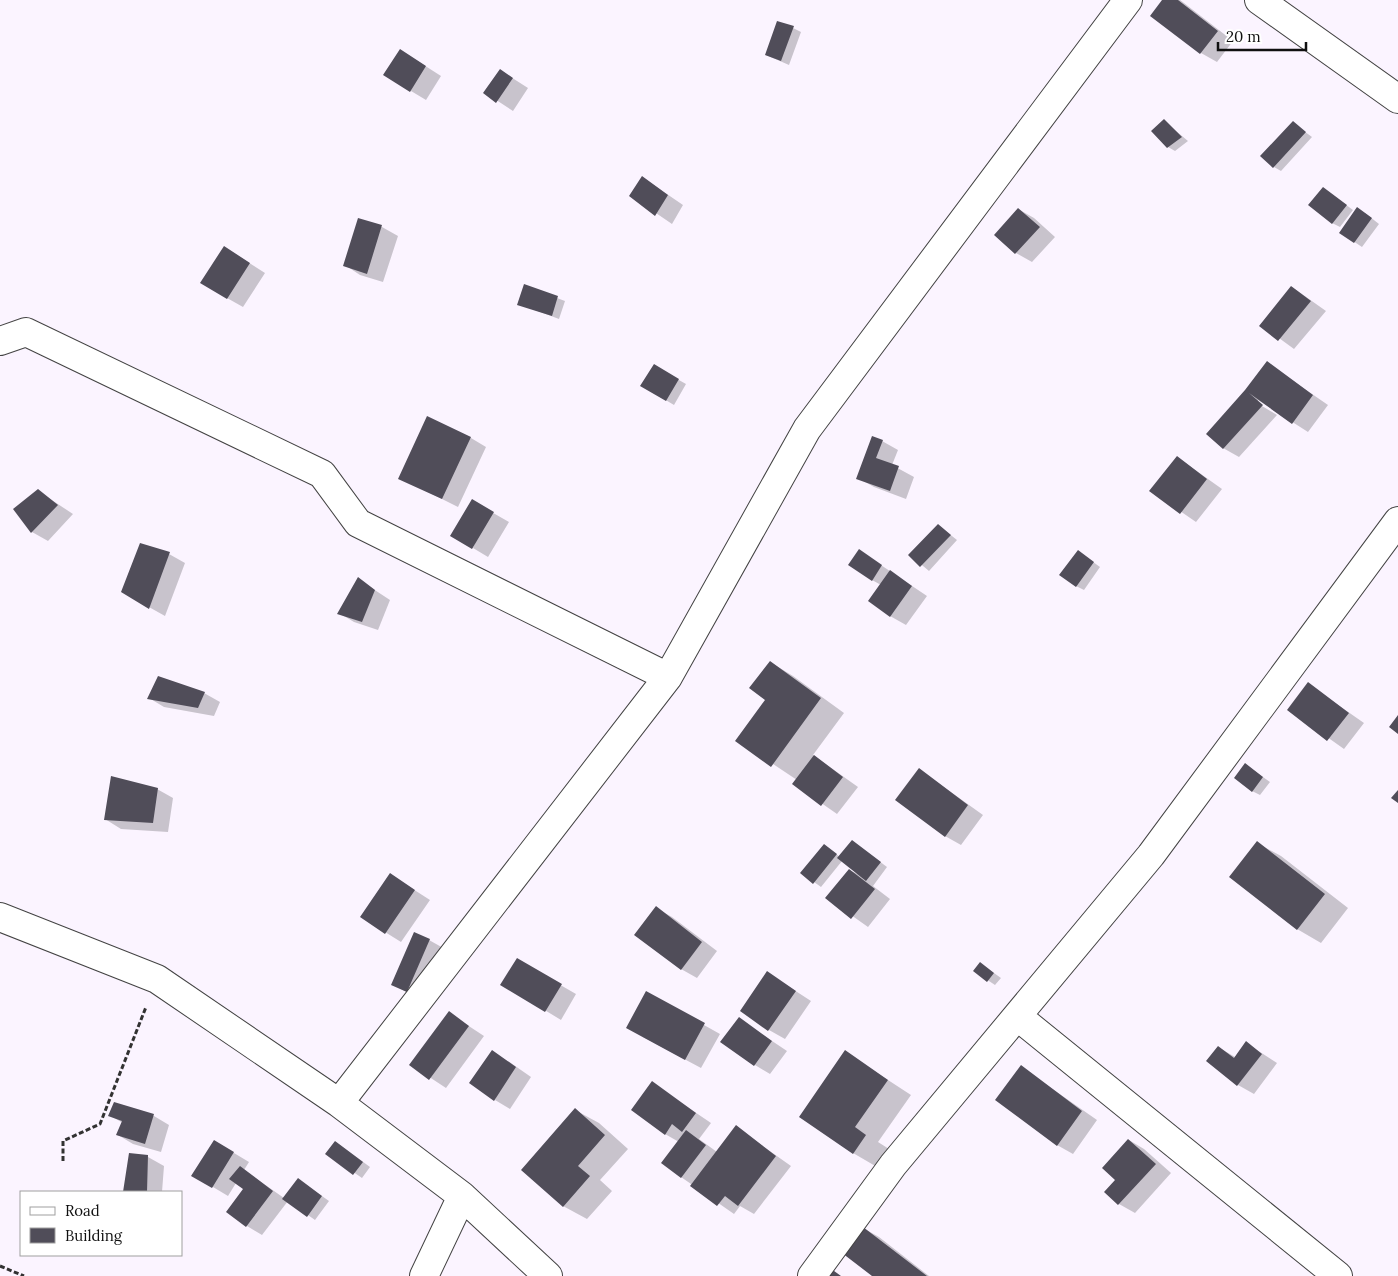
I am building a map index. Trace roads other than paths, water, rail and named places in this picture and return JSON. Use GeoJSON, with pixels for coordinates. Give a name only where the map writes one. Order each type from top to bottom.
{"type":"FeatureCollection","features":[{"type":"Feature","properties":{"kind":"street"},"geometry":{"type":"LineString","coordinates":[[339,1103],[668,676],[807,429],[1128,0]]}},
{"type":"Feature","properties":{"kind":"street"},"geometry":{"type":"LineString","coordinates":[[1258,0],[1398,99]]}},
{"type":"Feature","properties":{"kind":"street"},"geometry":{"type":"LineString","coordinates":[[0,341],[26,332],[322,474],[358,523],[668,676]]}},
{"type":"Feature","properties":{"kind":"street"},"geometry":{"type":"LineString","coordinates":[[812,1276],[893,1164],[1151,854],[1398,521]]}},
{"type":"Feature","properties":{"kind":"street"},"geometry":{"type":"LineString","coordinates":[[0,917],[157,979],[339,1103],[462,1196],[548,1276]]}},
{"type":"Feature","properties":{"kind":"street"},"geometry":{"type":"LineString","coordinates":[[1017,1016],[1338,1276]]}},
{"type":"Feature","properties":{"kind":"street"},"geometry":{"type":"LineString","coordinates":[[424,1276],[462,1196]]}}]}
